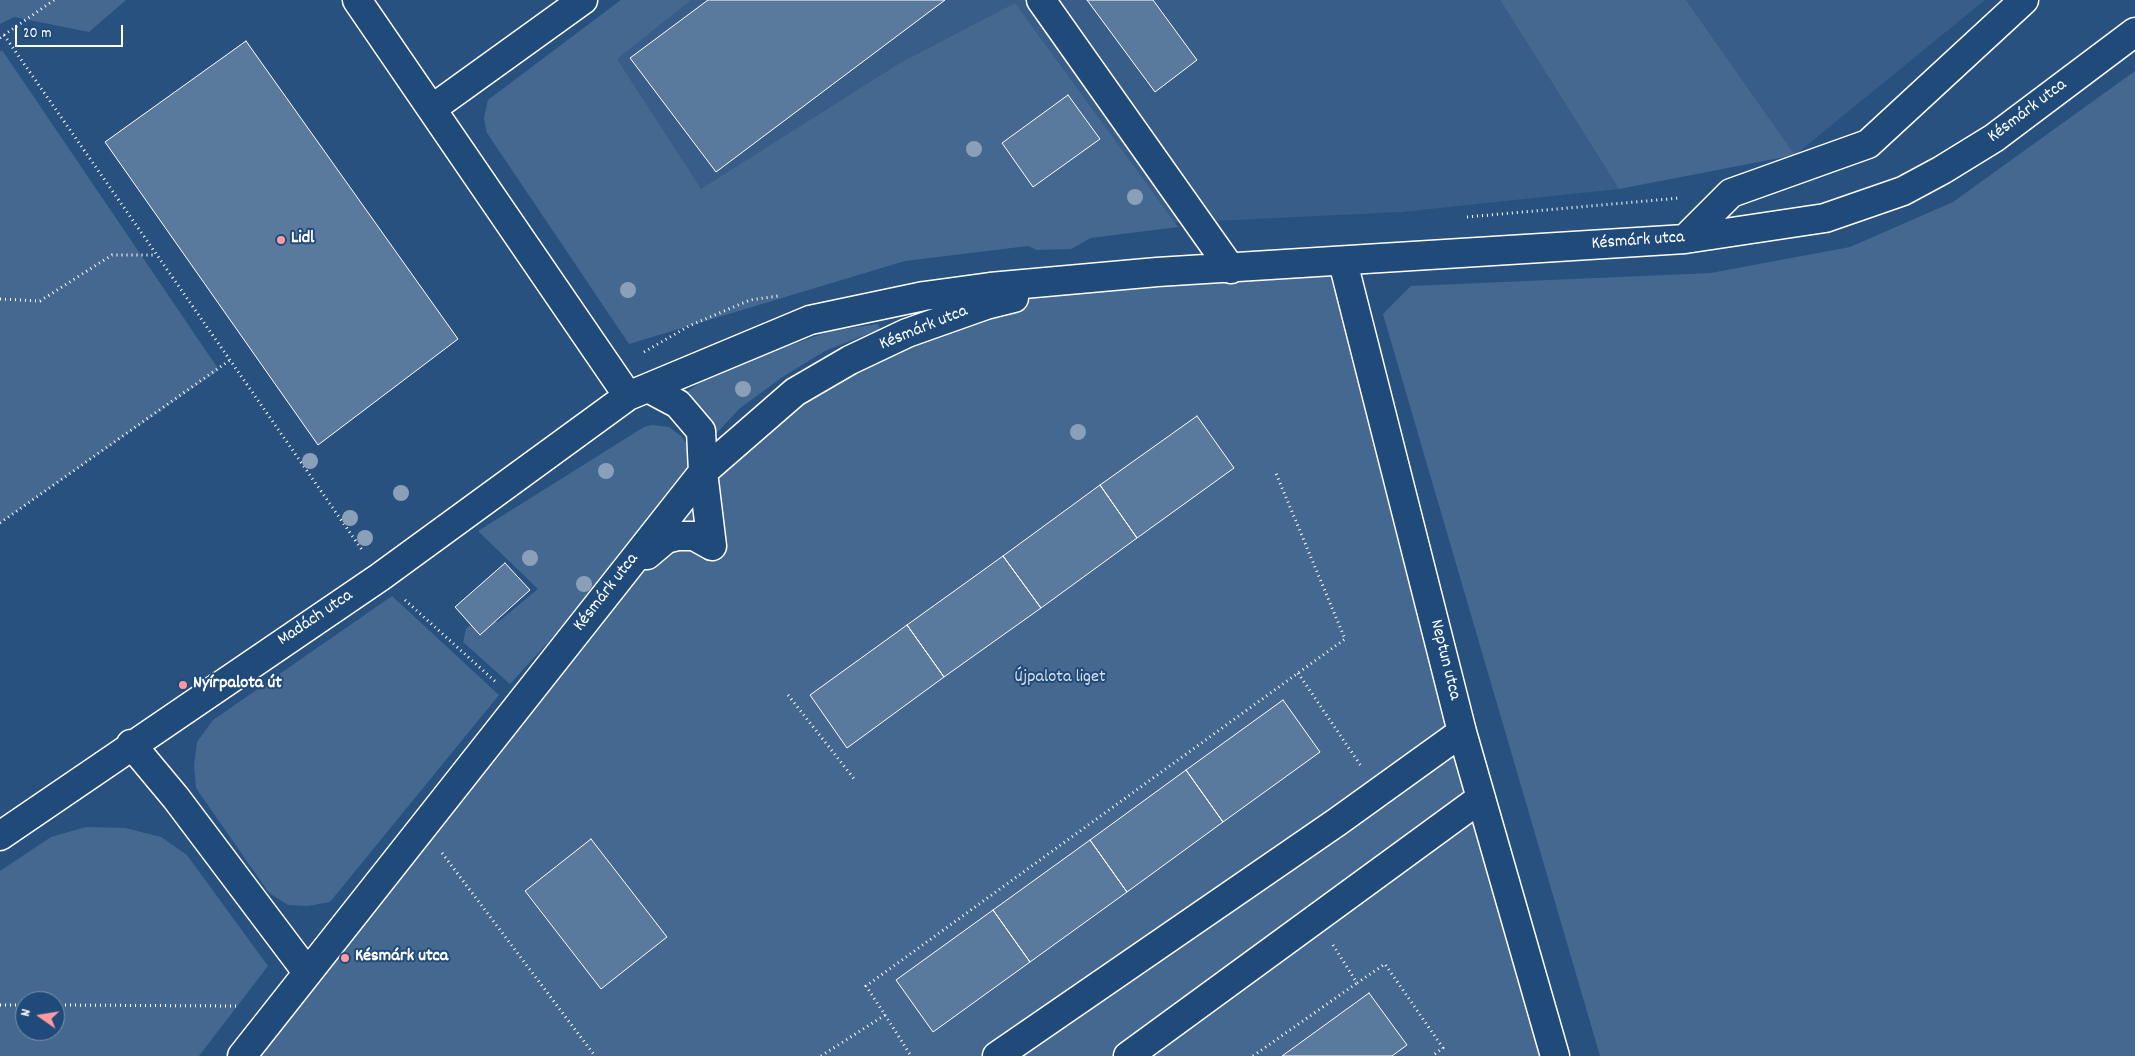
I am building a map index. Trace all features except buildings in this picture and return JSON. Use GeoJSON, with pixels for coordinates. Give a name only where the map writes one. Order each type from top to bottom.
{"type":"FeatureCollection","features":[{"type":"Feature","properties":{"kind":"street"},"geometry":{"type":"LineString","coordinates":[[357,0],[638,392],[678,404],[700,431],[712,546],[694,536],[678,536],[666,539],[617,580]]}},
{"type":"Feature","properties":{"kind":"street"},"geometry":{"type":"LineString","coordinates":[[433,108],[583,0]]}},
{"type":"Feature","properties":{"kind":"street"},"geometry":{"type":"LineString","coordinates":[[1041,0],[1231,269]]}},
{"type":"Feature","properties":{"kind":"street"},"geometry":{"type":"LineString","coordinates":[[1684,239],[1731,193],[1868,144],[2024,0]]}},
{"type":"Feature","properties":{"kind":"street","name":"Késmárk utca"},"geometry":{"type":"LineString","coordinates":[[638,392],[810,320],[943,293],[1157,272],[1343,262],[1684,239],[1824,218],[1849,212],[1903,191],[1994,138],[2135,32]]}},
{"type":"Feature","properties":{"kind":"street","name":"Neptun utca"},"geometry":{"type":"LineString","coordinates":[[1343,262],[1462,732],[1555,1056]]}},
{"type":"Feature","properties":{"kind":"street","name":"Késmárk utca"},"geometry":{"type":"LineString","coordinates":[[242,1056],[703,472],[795,392],[850,360],[907,334],[986,305],[1086,280]]}},
{"type":"Feature","properties":{"kind":"street","name":"Madách utca"},"geometry":{"type":"LineString","coordinates":[[0,836],[131,744],[380,577],[638,392]]}},
{"type":"Feature","properties":{"kind":"street"},"geometry":{"type":"LineString","coordinates":[[998,1056],[1338,822],[1462,732]]}},
{"type":"Feature","properties":{"kind":"street"},"geometry":{"type":"LineString","coordinates":[[131,744],[176,798],[307,972]]}},
{"type":"Feature","properties":{"kind":"street"},"geometry":{"type":"LineString","coordinates":[[1128,1056],[1481,798]]}},
{"type":"Feature","properties":{"kind":"path"},"geometry":{"type":"LineString","coordinates":[[0,38],[54,0]]}},
{"type":"Feature","properties":{"kind":"path"},"geometry":{"type":"LineString","coordinates":[[4,35],[380,577],[520,704]]}},
{"type":"Feature","properties":{"kind":"path"},"geometry":{"type":"LineString","coordinates":[[1462,218],[1731,193]]}},
{"type":"Feature","properties":{"kind":"path"},"geometry":{"type":"LineString","coordinates":[[0,299],[40,301],[112,255],[156,255]]}},
{"type":"Feature","properties":{"kind":"path"},"geometry":{"type":"LineString","coordinates":[[0,523],[230,360]]}},
{"type":"Feature","properties":{"kind":"path"},"geometry":{"type":"LineString","coordinates":[[911,1056],[866,986],[1346,639],[1275,471]]}},
{"type":"Feature","properties":{"kind":"path"},"geometry":{"type":"LineString","coordinates":[[788,695],[855,780]]}},
{"type":"Feature","properties":{"kind":"path"},"geometry":{"type":"LineString","coordinates":[[442,853],[595,1056]]}},
{"type":"Feature","properties":{"kind":"path"},"geometry":{"type":"LineString","coordinates":[[1253,1056],[1357,982]]}},
{"type":"Feature","properties":{"kind":"path"},"geometry":{"type":"LineString","coordinates":[[0,1005],[15,1005]]}},
{"type":"Feature","properties":{"kind":"path"},"geometry":{"type":"LineString","coordinates":[[65,1005],[248,1006],[268,1023]]}},
{"type":"Feature","properties":{"kind":"path"},"geometry":{"type":"LineString","coordinates":[[821,1056],[885,1015]]}},
{"type":"Feature","properties":{"kind":"shaded area"},"geometry":{"type":"Polygon","coordinates":[[[621,0],[1500,0],[1619,189],[1402,212],[1151,224],[909,250],[487,133],[484,118],[488,100],[621,0]]]}},
{"type":"Feature","properties":{"kind":"shaded area"},"geometry":{"type":"Polygon","coordinates":[[[1686,0],[1985,0],[1795,155],[1686,0]]]}},
{"type":"Feature","properties":{"kind":"green space"},"geometry":{"type":"Polygon","coordinates":[[[0,0],[126,0],[89,32],[14,17],[0,24],[0,0]]]}},
{"type":"Feature","properties":{"kind":"green space"},"geometry":{"type":"Polygon","coordinates":[[[621,0],[691,0],[617,59],[701,189],[900,63],[1015,3],[1178,227],[1091,238],[1071,249],[1037,250],[1028,246],[905,261],[629,344],[487,133],[484,118],[488,100],[621,0]]]}},
{"type":"Feature","properties":{"kind":"green space"},"geometry":{"type":"Polygon","coordinates":[[[1500,0],[1686,0],[1795,155],[1619,189],[1500,0]]]}},
{"type":"Feature","properties":{"kind":"green space"},"geometry":{"type":"Polygon","coordinates":[[[2,50],[219,370],[0,523],[0,52],[2,50]]]}},
{"type":"Feature","properties":{"kind":"green space"},"geometry":{"type":"Polygon","coordinates":[[[2135,71],[2135,1056],[1600,1056],[1383,314],[1411,286],[1711,273],[1850,247],[1953,202],[2135,71]]]}},
{"type":"Feature","properties":{"kind":"green space","name":"Újpalota liget"},"geometry":{"type":"Polygon","coordinates":[[[1343,262],[1555,1056],[1392,1056],[1407,1045],[1369,993],[1282,1056],[242,1056],[703,472],[795,392],[907,333],[1085,280],[1343,262]],[[591,839],[525,892],[601,989],[667,937],[591,839]]]}},
{"type":"Feature","properties":{"kind":"green space"},"geometry":{"type":"Polygon","coordinates":[[[878,324],[880,329],[825,351],[781,378],[739,409],[715,435],[705,413],[685,393],[708,377],[759,356],[831,331],[878,324]]]}},
{"type":"Feature","properties":{"kind":"green space"},"geometry":{"type":"Polygon","coordinates":[[[652,425],[669,427],[681,436],[686,443],[690,457],[687,473],[551,639],[510,684],[463,642],[466,629],[477,618],[498,622],[538,589],[478,531],[644,427],[652,425]]]}},
{"type":"Feature","properties":{"kind":"green space"},"geometry":{"type":"Polygon","coordinates":[[[392,596],[499,695],[330,902],[308,906],[288,905],[269,893],[196,788],[194,765],[197,742],[213,720],[392,596]]]}},
{"type":"Feature","properties":{"kind":"green space"},"geometry":{"type":"Polygon","coordinates":[[[86,827],[125,828],[161,837],[187,855],[268,966],[199,1056],[0,1056],[0,871],[51,837],[86,827]]]}},
{"type":"Feature","properties":{"kind":"place","name":"Lidl"},"geometry":{"type":"Point","coordinates":[281,240]}},
{"type":"Feature","properties":{"kind":"place","name":"Nyírpalota út"},"geometry":{"type":"Point","coordinates":[183,685]}},
{"type":"Feature","properties":{"kind":"place","name":"Késmárk utca"},"geometry":{"type":"Point","coordinates":[345,958]}}]}
